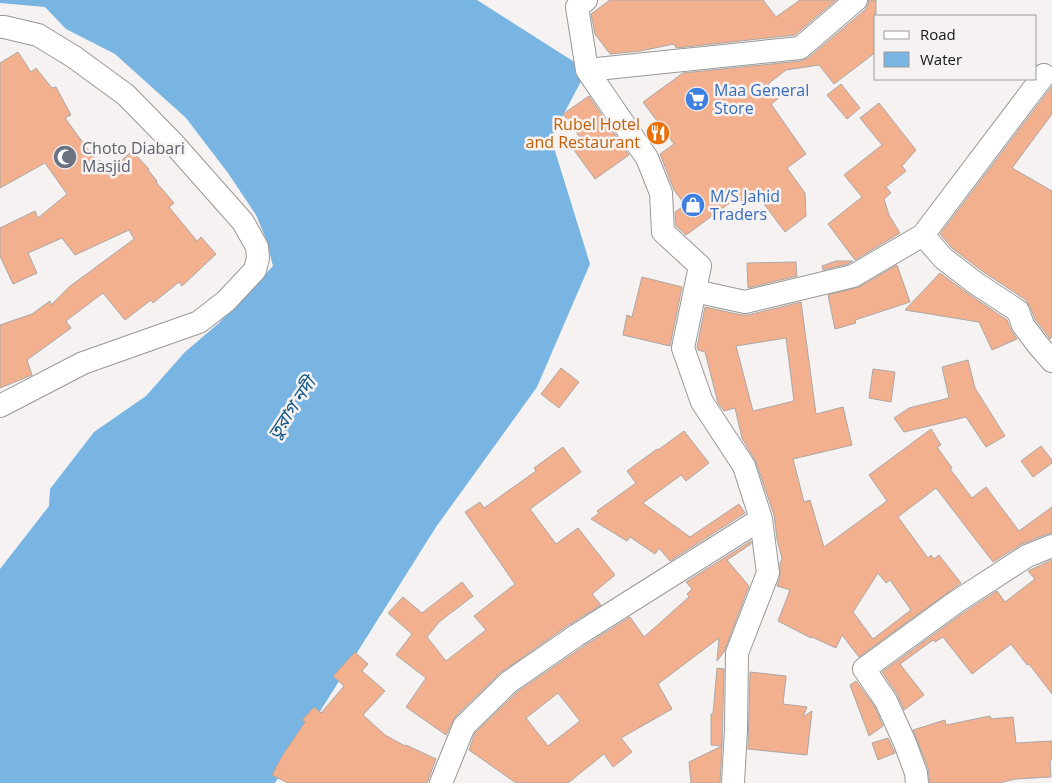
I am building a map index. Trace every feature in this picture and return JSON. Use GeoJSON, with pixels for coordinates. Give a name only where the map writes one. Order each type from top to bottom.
{"type":"FeatureCollection","features":[{"type":"Feature","properties":{"kind":"street"},"geometry":{"type":"LineString","coordinates":[[586,0],[577,7],[587,70],[647,158],[661,193],[663,232],[700,266],[682,348],[702,402],[744,466],[760,519],[768,573],[737,653],[733,783]]}},
{"type":"Feature","properties":{"kind":"street"},"geometry":{"type":"LineString","coordinates":[[587,70],[800,48],[856,0]]}},
{"type":"Feature","properties":{"kind":"street"},"geometry":{"type":"LineString","coordinates":[[0,28],[4,27],[38,36],[74,57],[126,95],[172,142],[243,222],[257,247],[258,258],[255,270],[226,301],[199,322],[83,364],[0,406]]}},
{"type":"Feature","properties":{"kind":"street"},"geometry":{"type":"LineString","coordinates":[[695,291],[745,302],[853,276],[922,235],[1044,75]]}},
{"type":"Feature","properties":{"kind":"street"},"geometry":{"type":"LineString","coordinates":[[922,235],[944,258],[974,282],[1018,311],[1023,325],[1052,361]]}},
{"type":"Feature","properties":{"kind":"street"},"geometry":{"type":"LineString","coordinates":[[441,783],[464,726],[509,682],[577,635],[760,519]]}},
{"type":"Feature","properties":{"kind":"street"},"geometry":{"type":"LineString","coordinates":[[917,783],[906,743],[886,701],[864,669],[956,602],[1027,556],[1052,546]]}},
{"type":"Feature","properties":{"kind":"water","name":"তুরাগ নদী"},"geometry":{"type":"Polygon","coordinates":[[[0,0],[477,0],[587,70],[551,138],[590,264],[537,387],[436,527],[275,783],[0,783],[0,569],[49,506],[50,489],[94,432],[146,396],[185,352],[219,323],[273,266],[266,239],[256,215],[228,173],[186,118],[115,54],[66,29],[45,7],[0,3],[0,0]]]}},
{"type":"Feature","properties":{"kind":"building"},"geometry":{"type":"Polygon","coordinates":[[[610,0],[763,0],[776,17],[800,0],[836,0],[795,35],[676,48],[674,44],[640,51],[610,54],[595,34],[591,14],[610,0]]]}},
{"type":"Feature","properties":{"kind":"building"},"geometry":{"type":"Polygon","coordinates":[[[869,0],[876,0],[874,54],[834,84],[819,65],[786,70],[768,84],[779,98],[771,104],[806,154],[787,168],[805,193],[806,216],[785,232],[755,192],[742,202],[738,197],[686,235],[676,226],[675,212],[685,205],[674,190],[660,154],[674,144],[643,102],[683,73],[801,61],[808,58],[865,10],[869,0]]]}},
{"type":"Feature","properties":{"kind":"building"},"geometry":{"type":"Polygon","coordinates":[[[18,52],[31,72],[36,68],[52,88],[56,87],[71,115],[65,118],[97,162],[100,160],[109,172],[132,151],[149,169],[156,182],[174,203],[169,207],[197,241],[201,237],[216,254],[182,286],[179,282],[153,303],[151,300],[125,320],[103,293],[66,321],[71,328],[27,360],[32,375],[0,388],[0,325],[32,314],[50,301],[51,305],[69,287],[134,239],[129,230],[75,255],[62,238],[28,253],[37,273],[13,284],[0,256],[0,228],[35,211],[38,218],[67,194],[45,163],[0,188],[0,63],[18,52]]]}},
{"type":"Feature","properties":{"kind":"building"},"geometry":{"type":"Polygon","coordinates":[[[841,84],[860,108],[847,119],[827,95],[841,84]]]}},
{"type":"Feature","properties":{"kind":"building"},"geometry":{"type":"Polygon","coordinates":[[[1052,86],[1052,114],[1012,168],[1052,191],[1052,336],[1050,339],[1035,319],[1026,300],[982,271],[952,248],[940,234],[1052,86]]]}},
{"type":"Feature","properties":{"kind":"building"},"geometry":{"type":"Polygon","coordinates":[[[589,96],[629,155],[595,179],[574,150],[584,143],[563,114],[589,96]]]}},
{"type":"Feature","properties":{"kind":"building"},"geometry":{"type":"Polygon","coordinates":[[[879,103],[916,150],[902,166],[906,171],[886,187],[891,193],[884,199],[889,215],[900,233],[855,260],[828,224],[862,197],[844,175],[882,145],[860,118],[879,103]]]}},
{"type":"Feature","properties":{"kind":"building"},"geometry":{"type":"Polygon","coordinates":[[[836,261],[853,261],[823,270],[822,266],[836,261]]]}},
{"type":"Feature","properties":{"kind":"building"},"geometry":{"type":"Polygon","coordinates":[[[796,262],[797,276],[748,288],[747,263],[796,262]]]}},
{"type":"Feature","properties":{"kind":"building"},"geometry":{"type":"Polygon","coordinates":[[[897,265],[910,302],[855,320],[856,323],[835,329],[828,295],[859,287],[897,265]]]}},
{"type":"Feature","properties":{"kind":"building"},"geometry":{"type":"Polygon","coordinates":[[[940,273],[1007,320],[1017,339],[992,350],[979,322],[905,310],[940,273]]]}},
{"type":"Feature","properties":{"kind":"building"},"geometry":{"type":"Polygon","coordinates":[[[642,277],[682,287],[670,346],[623,335],[627,315],[632,317],[642,277]]]}},
{"type":"Feature","properties":{"kind":"building"},"geometry":{"type":"Polygon","coordinates":[[[801,302],[816,414],[843,407],[852,445],[793,459],[804,502],[810,500],[824,547],[887,501],[869,475],[931,429],[941,445],[937,447],[952,468],[950,469],[972,498],[986,487],[1019,531],[1052,507],[1052,533],[1022,544],[993,562],[936,488],[898,517],[928,558],[931,555],[934,559],[939,555],[961,583],[859,657],[842,635],[836,648],[778,621],[790,590],[777,586],[782,559],[774,515],[756,462],[742,438],[735,408],[724,411],[718,403],[705,352],[698,350],[697,347],[705,307],[748,315],[801,302]],[[786,338],[736,346],[753,411],[794,401],[786,338]],[[878,573],[853,612],[873,639],[911,610],[890,580],[886,583],[878,573]]]}},
{"type":"Feature","properties":{"kind":"building"},"geometry":{"type":"Polygon","coordinates":[[[968,360],[975,388],[1005,436],[986,447],[966,417],[904,432],[894,418],[909,408],[949,398],[942,367],[968,360]]]}},
{"type":"Feature","properties":{"kind":"building"},"geometry":{"type":"Polygon","coordinates":[[[561,368],[579,382],[559,408],[541,394],[561,368]]]}},
{"type":"Feature","properties":{"kind":"building"},"geometry":{"type":"Polygon","coordinates":[[[873,369],[895,372],[891,402],[869,398],[873,369]]]}},
{"type":"Feature","properties":{"kind":"building"},"geometry":{"type":"Polygon","coordinates":[[[684,431],[709,463],[686,481],[681,475],[643,503],[690,537],[739,504],[745,513],[670,561],[659,548],[655,554],[630,537],[627,541],[591,519],[599,513],[597,511],[636,483],[627,471],[684,431]]]}},
{"type":"Feature","properties":{"kind":"building"},"geometry":{"type":"Polygon","coordinates":[[[1041,446],[1052,460],[1052,463],[1033,477],[1021,461],[1041,446]]]}},
{"type":"Feature","properties":{"kind":"building"},"geometry":{"type":"Polygon","coordinates":[[[563,447],[581,472],[530,509],[556,544],[578,528],[615,575],[592,594],[601,605],[570,624],[500,673],[455,717],[446,735],[406,707],[426,678],[396,655],[412,634],[388,613],[403,597],[422,613],[462,582],[473,596],[439,622],[427,637],[446,661],[486,630],[474,616],[515,584],[465,512],[480,502],[484,508],[536,471],[534,468],[563,447]]]}},
{"type":"Feature","properties":{"kind":"building"},"geometry":{"type":"Polygon","coordinates":[[[751,541],[751,544],[727,560],[749,586],[724,652],[717,661],[719,638],[658,684],[672,709],[621,738],[632,752],[613,767],[604,754],[568,783],[516,783],[469,750],[475,733],[517,692],[584,646],[630,617],[644,637],[689,597],[687,594],[692,589],[686,582],[751,541]],[[558,693],[526,718],[548,746],[580,721],[558,693]]]}},
{"type":"Feature","properties":{"kind":"building"},"geometry":{"type":"Polygon","coordinates":[[[1052,560],[1052,694],[1011,644],[972,674],[943,637],[935,642],[933,640],[900,664],[924,695],[904,710],[897,694],[882,672],[963,613],[997,591],[1005,602],[1035,579],[1028,571],[1052,560]]]}},
{"type":"Feature","properties":{"kind":"building"},"geometry":{"type":"Polygon","coordinates":[[[355,652],[368,664],[362,671],[385,691],[363,715],[385,735],[436,759],[427,783],[288,783],[272,775],[282,756],[305,722],[302,720],[314,707],[321,713],[344,686],[333,676],[355,652]]]}},
{"type":"Feature","properties":{"kind":"building"},"geometry":{"type":"Polygon","coordinates":[[[717,668],[724,669],[722,746],[711,745],[711,714],[713,714],[717,668]]]}},
{"type":"Feature","properties":{"kind":"building"},"geometry":{"type":"Polygon","coordinates":[[[750,672],[786,676],[783,704],[807,707],[803,717],[812,711],[807,755],[748,749],[750,672]]]}},
{"type":"Feature","properties":{"kind":"building"},"geometry":{"type":"Polygon","coordinates":[[[856,681],[875,707],[883,726],[869,736],[850,685],[856,681]]]}},
{"type":"Feature","properties":{"kind":"building"},"geometry":{"type":"Polygon","coordinates":[[[990,716],[991,719],[1013,717],[1016,743],[1052,741],[1051,777],[1015,779],[999,783],[930,783],[928,768],[913,730],[945,720],[946,725],[990,716]]]}},
{"type":"Feature","properties":{"kind":"building"},"geometry":{"type":"Polygon","coordinates":[[[888,738],[895,753],[878,760],[872,743],[888,738]]]}},
{"type":"Feature","properties":{"kind":"building"},"geometry":{"type":"Polygon","coordinates":[[[722,746],[720,783],[691,783],[689,762],[722,746]]]}},
{"type":"Feature","properties":{"kind":"place","name":"Maa General Store"},"geometry":{"type":"Point","coordinates":[697,99]}},
{"type":"Feature","properties":{"kind":"place","name":"Rubel Hotel and Restaurant"},"geometry":{"type":"Point","coordinates":[658,133]}},
{"type":"Feature","properties":{"kind":"place","name":"Choto Diabari Masjid"},"geometry":{"type":"Point","coordinates":[65,157]}},
{"type":"Feature","properties":{"kind":"place","name":"M/S Jahid Traders"},"geometry":{"type":"Point","coordinates":[693,205]}}]}
